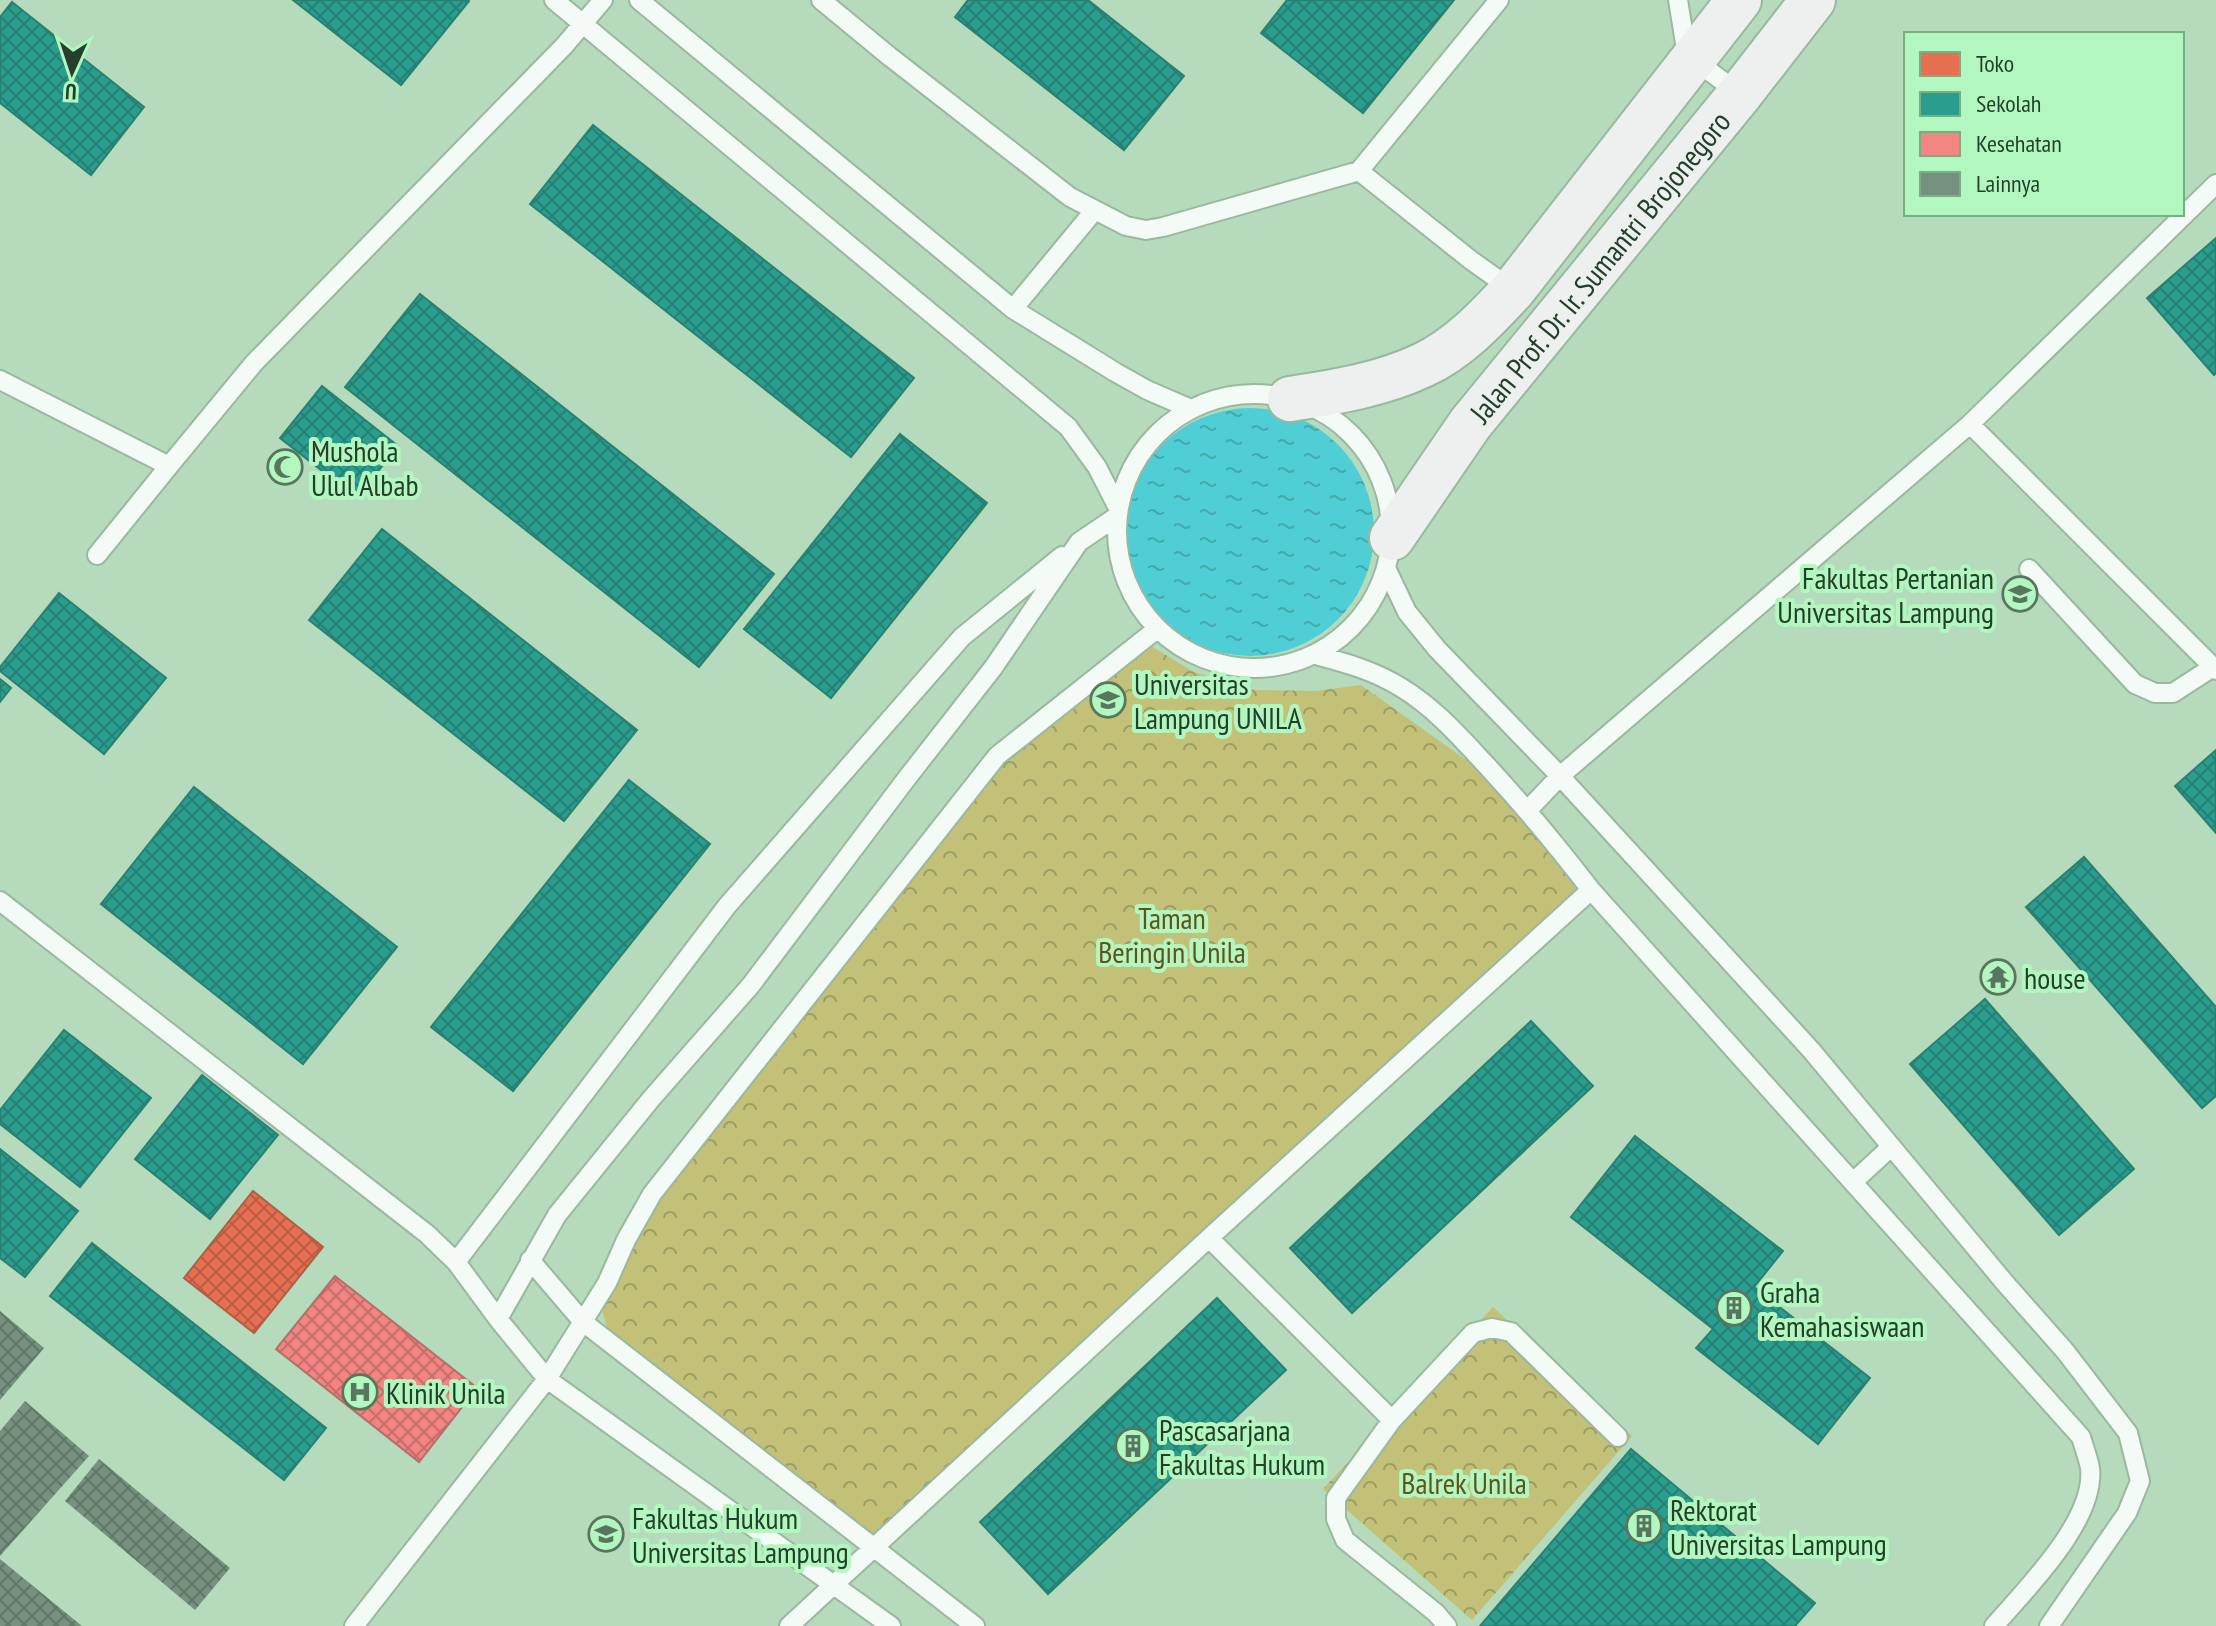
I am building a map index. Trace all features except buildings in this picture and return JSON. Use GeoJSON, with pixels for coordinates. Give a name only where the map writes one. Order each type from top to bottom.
{"type":"FeatureCollection","features":[{"type":"Feature","properties":{"kind":"street","name":"Jalan Prof. Dr. Ir. Sumantri Brojonegoro"},"geometry":{"type":"LineString","coordinates":[[1389,554],[1470,424],[1813,0]]}},
{"type":"Feature","properties":{"kind":"street","name":"Jalan Prof. Dr. Ir. Sumantri Brojonegoro"},"geometry":{"type":"LineString","coordinates":[[1290,399],[1348,390],[1424,365],[1482,323],[1513,290],[1717,22]]}},
{"type":"Feature","properties":{"kind":"lane"},"geometry":{"type":"LineString","coordinates":[[554,0],[1068,427],[1097,467],[1117,512]]}},
{"type":"Feature","properties":{"kind":"lane"},"geometry":{"type":"LineString","coordinates":[[97,555],[254,363],[564,46],[603,0]]}},
{"type":"Feature","properties":{"kind":"lane"},"geometry":{"type":"LineString","coordinates":[[639,0],[1013,309],[1125,378],[1191,409]]}},
{"type":"Feature","properties":{"kind":"lane"},"geometry":{"type":"LineString","coordinates":[[821,0],[1070,197],[1126,226],[1146,230],[1359,171],[1499,0]]}},
{"type":"Feature","properties":{"kind":"lane"},"geometry":{"type":"LineString","coordinates":[[1678,0],[1685,43],[1717,22],[1740,94]]}},
{"type":"Feature","properties":{"kind":"lane"},"geometry":{"type":"LineString","coordinates":[[1359,171],[1513,290]]}},
{"type":"Feature","properties":{"kind":"lane"},"geometry":{"type":"LineString","coordinates":[[2184,215],[2216,184]]}},
{"type":"Feature","properties":{"kind":"lane"},"geometry":{"type":"LineString","coordinates":[[1013,309],[1094,211]]}},
{"type":"Feature","properties":{"kind":"lane"},"geometry":{"type":"LineString","coordinates":[[1528,810],[1560,776],[1970,424],[2183,216]]}},
{"type":"Feature","properties":{"kind":"lane"},"geometry":{"type":"LineString","coordinates":[[0,380],[169,466]]}},
{"type":"Feature","properties":{"kind":"lane"},"geometry":{"type":"LineString","coordinates":[[1389,554],[1372,604],[1347,633],[1316,655],[1260,669],[1232,665],[1204,660],[1157,629],[1132,596],[1118,558],[1117,512],[1131,467],[1157,433],[1191,409],[1223,397],[1257,394],[1290,399],[1345,428],[1382,477],[1389,554],[1407,612],[1437,649],[1560,776],[1811,1050],[2065,1351],[2128,1433],[2140,1481],[2127,1513],[2049,1626]]}},
{"type":"Feature","properties":{"kind":"lane"},"geometry":{"type":"LineString","coordinates":[[1970,424],[2214,668],[2173,693],[2155,693],[2135,684],[2029,569]]}},
{"type":"Feature","properties":{"kind":"lane"},"geometry":{"type":"LineString","coordinates":[[456,1262],[727,906],[962,637],[1117,512]]}},
{"type":"Feature","properties":{"kind":"lane"},"geometry":{"type":"LineString","coordinates":[[498,1319],[557,1215],[651,1099],[751,985],[993,668],[1079,542]]}},
{"type":"Feature","properties":{"kind":"lane"},"geometry":{"type":"LineString","coordinates":[[354,1626],[547,1379],[607,1283],[626,1240],[652,1194],[997,756],[1157,629]]}},
{"type":"Feature","properties":{"kind":"lane"},"geometry":{"type":"LineString","coordinates":[[1316,655],[1366,669],[1401,687],[1437,713],[1528,810],[1591,890],[2081,1437],[2090,1469],[2087,1496],[2072,1531],[2046,1567],[1994,1626]]}},
{"type":"Feature","properties":{"kind":"lane"},"geometry":{"type":"LineString","coordinates":[[789,1626],[1591,890]]}},
{"type":"Feature","properties":{"kind":"lane"},"geometry":{"type":"LineString","coordinates":[[0,901],[427,1234],[456,1262],[547,1379],[891,1626]]}},
{"type":"Feature","properties":{"kind":"lane"},"geometry":{"type":"LineString","coordinates":[[1853,1182],[1891,1147]]}},
{"type":"Feature","properties":{"kind":"lane"},"geometry":{"type":"LineString","coordinates":[[1209,1238],[1392,1420]]}},
{"type":"Feature","properties":{"kind":"lane"},"geometry":{"type":"LineString","coordinates":[[530,1260],[583,1322],[975,1626]]}},
{"type":"Feature","properties":{"kind":"lane"},"geometry":{"type":"LineString","coordinates":[[1447,1626],[1436,1613],[1345,1540],[1336,1519],[1336,1498],[1392,1420],[1473,1333],[1492,1328],[1511,1332],[1618,1437]]}},
{"type":"Feature","properties":{"kind":"green space","name":"Taman Beringin Unila"},"geometry":{"type":"Polygon","coordinates":[[[1146,643],[1194,672],[1255,690],[1316,691],[1361,685],[1490,777],[1523,815],[1576,889],[881,1539],[609,1334],[602,1310],[609,1283],[657,1194],[996,762],[1146,643]]]}},
{"type":"Feature","properties":{"kind":"green space","name":"Balrek Unila"},"geometry":{"type":"Polygon","coordinates":[[[1493,1307],[1632,1436],[1472,1620],[1323,1489],[1493,1307]]]}},
{"type":"Feature","properties":{"kind":"water"},"geometry":{"type":"Polygon","coordinates":[[[1250,408],[1297,418],[1319,429],[1337,445],[1353,463],[1364,485],[1374,532],[1364,579],[1353,601],[1337,619],[1319,635],[1297,646],[1250,656],[1203,646],[1181,635],[1163,619],[1147,601],[1136,579],[1126,532],[1136,485],[1147,463],[1163,445],[1181,429],[1203,418],[1250,408]]]}},
{"type":"Feature","properties":{"kind":"place","name":"Mushola Ulul Albab"},"geometry":{"type":"Point","coordinates":[285,467]}},
{"type":"Feature","properties":{"kind":"place","name":"Fakultas Pertanian Universitas Lampung"},"geometry":{"type":"Point","coordinates":[2020,594]}},
{"type":"Feature","properties":{"kind":"place","name":"Universitas Lampung UNILA"},"geometry":{"type":"Point","coordinates":[1108,700]}},
{"type":"Feature","properties":{"kind":"place","name":"house"},"geometry":{"type":"Point","coordinates":[1998,977]}},
{"type":"Feature","properties":{"kind":"place","name":"Graha Kemahasiswaan"},"geometry":{"type":"Point","coordinates":[1734,1308]}},
{"type":"Feature","properties":{"kind":"place","name":"Klinik Unila"},"geometry":{"type":"Point","coordinates":[360,1392]}},
{"type":"Feature","properties":{"kind":"place","name":"Pascasarjana Fakultas Hukum"},"geometry":{"type":"Point","coordinates":[1133,1446]}},
{"type":"Feature","properties":{"kind":"place","name":"Rektorat Universitas Lampung"},"geometry":{"type":"Point","coordinates":[1644,1526]}},
{"type":"Feature","properties":{"kind":"place","name":"Fakultas Hukum Universitas Lampung"},"geometry":{"type":"Point","coordinates":[606,1534]}}]}
